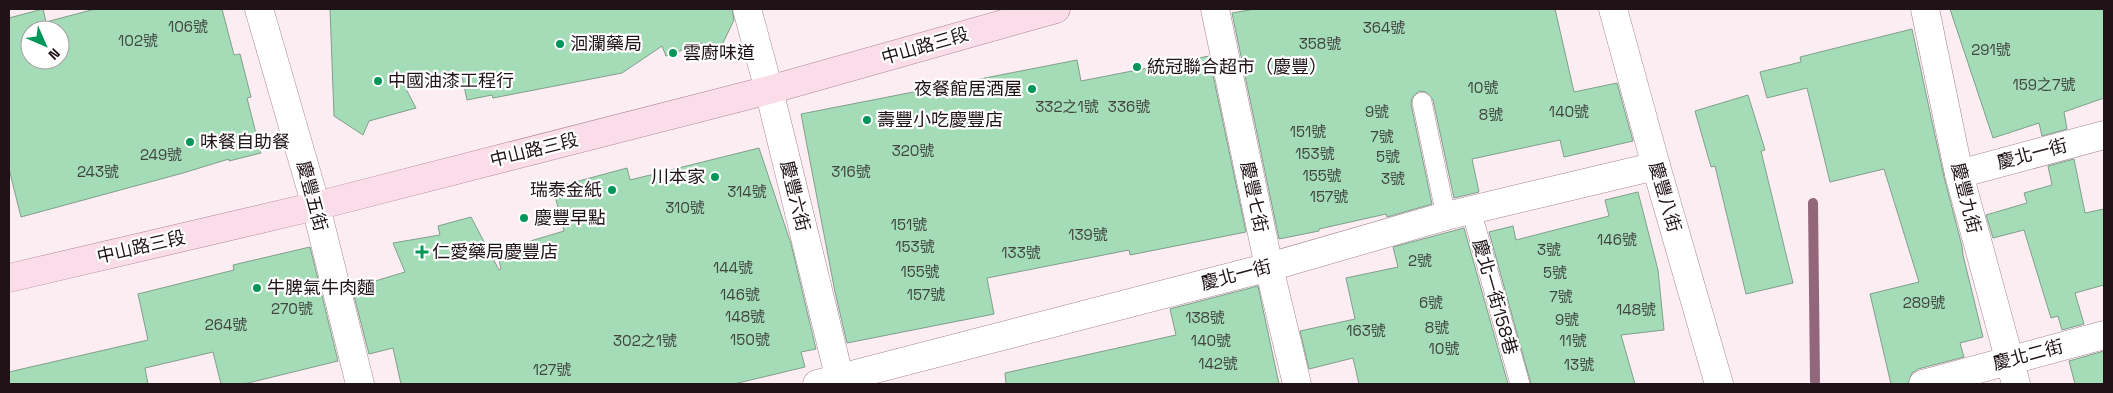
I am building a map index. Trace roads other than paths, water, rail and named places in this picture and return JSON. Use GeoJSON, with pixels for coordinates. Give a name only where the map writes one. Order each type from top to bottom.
{"type":"FeatureCollection","features":[{"type":"Feature","properties":{"kind":"main road","name":"中山路三段"},"geometry":{"type":"LineString","coordinates":[[9,278],[316,206],[770,90],[1056,9]]}},
{"type":"Feature","properties":{"kind":"street","name":"慶豐五街"},"geometry":{"type":"LineString","coordinates":[[259,9],[316,206],[360,384]]}},
{"type":"Feature","properties":{"kind":"street","name":"慶豐六街"},"geometry":{"type":"LineString","coordinates":[[747,9],[770,90],[833,382]]}},
{"type":"Feature","properties":{"kind":"street","name":"慶豐七街"},"geometry":{"type":"LineString","coordinates":[[1214,9],[1269,267],[1297,384]]}},
{"type":"Feature","properties":{"kind":"street","name":"慶豐八街"},"geometry":{"type":"LineString","coordinates":[[1613,9],[1719,384]]}},
{"type":"Feature","properties":{"kind":"street","name":"慶豐九街"},"geometry":{"type":"LineString","coordinates":[[1925,9],[1959,174],[2012,372]]}},
{"type":"Feature","properties":{"kind":"street","name":"慶北一街"},"geometry":{"type":"LineString","coordinates":[[1959,174],[2104,135]]}},
{"type":"Feature","properties":{"kind":"street","name":"慶北一街"},"geometry":{"type":"LineString","coordinates":[[833,382],[1269,267],[1458,213],[1656,166]]}},
{"type":"Feature","properties":{"kind":"street","name":"慶北二街"},"geometry":{"type":"LineString","coordinates":[[1923,384],[2012,372],[2104,335]]}},
{"type":"Feature","properties":{"kind":"lane","name":"慶北一街158巷"},"geometry":{"type":"LineString","coordinates":[[1422,102],[1458,213],[1520,384]]}},
{"type":"Feature","properties":{"kind":"waterway"},"geometry":{"type":"LineString","coordinates":[[1813,203],[1815,381]]}},
{"type":"Feature","properties":{"kind":"place","name":"洄瀾藥局"},"geometry":{"type":"Point","coordinates":[560,44]}},
{"type":"Feature","properties":{"kind":"place","name":"雲廚味道"},"geometry":{"type":"Point","coordinates":[673,53]}},
{"type":"Feature","properties":{"kind":"place","name":"統冠聯合超市（慶豐）"},"geometry":{"type":"Point","coordinates":[1137,67]}},
{"type":"Feature","properties":{"kind":"place","name":"中國油漆工程行"},"geometry":{"type":"Point","coordinates":[378,81]}},
{"type":"Feature","properties":{"kind":"place","name":"夜餐館居酒屋"},"geometry":{"type":"Point","coordinates":[1032,89]}},
{"type":"Feature","properties":{"kind":"place","name":"壽豐小吃慶豐店"},"geometry":{"type":"Point","coordinates":[867,120]}},
{"type":"Feature","properties":{"kind":"place","name":"味餐自助餐"},"geometry":{"type":"Point","coordinates":[190,142]}},
{"type":"Feature","properties":{"kind":"place","name":"川本家"},"geometry":{"type":"Point","coordinates":[715,177]}},
{"type":"Feature","properties":{"kind":"place","name":"瑞泰金紙"},"geometry":{"type":"Point","coordinates":[612,190]}},
{"type":"Feature","properties":{"kind":"place","name":"慶豐早點"},"geometry":{"type":"Point","coordinates":[524,218]}},
{"type":"Feature","properties":{"kind":"place","name":"仁愛藥局慶豐店"},"geometry":{"type":"Point","coordinates":[422,252]}},
{"type":"Feature","properties":{"kind":"place","name":"牛脾氣牛肉麵"},"geometry":{"type":"Point","coordinates":[257,288]}}]}
